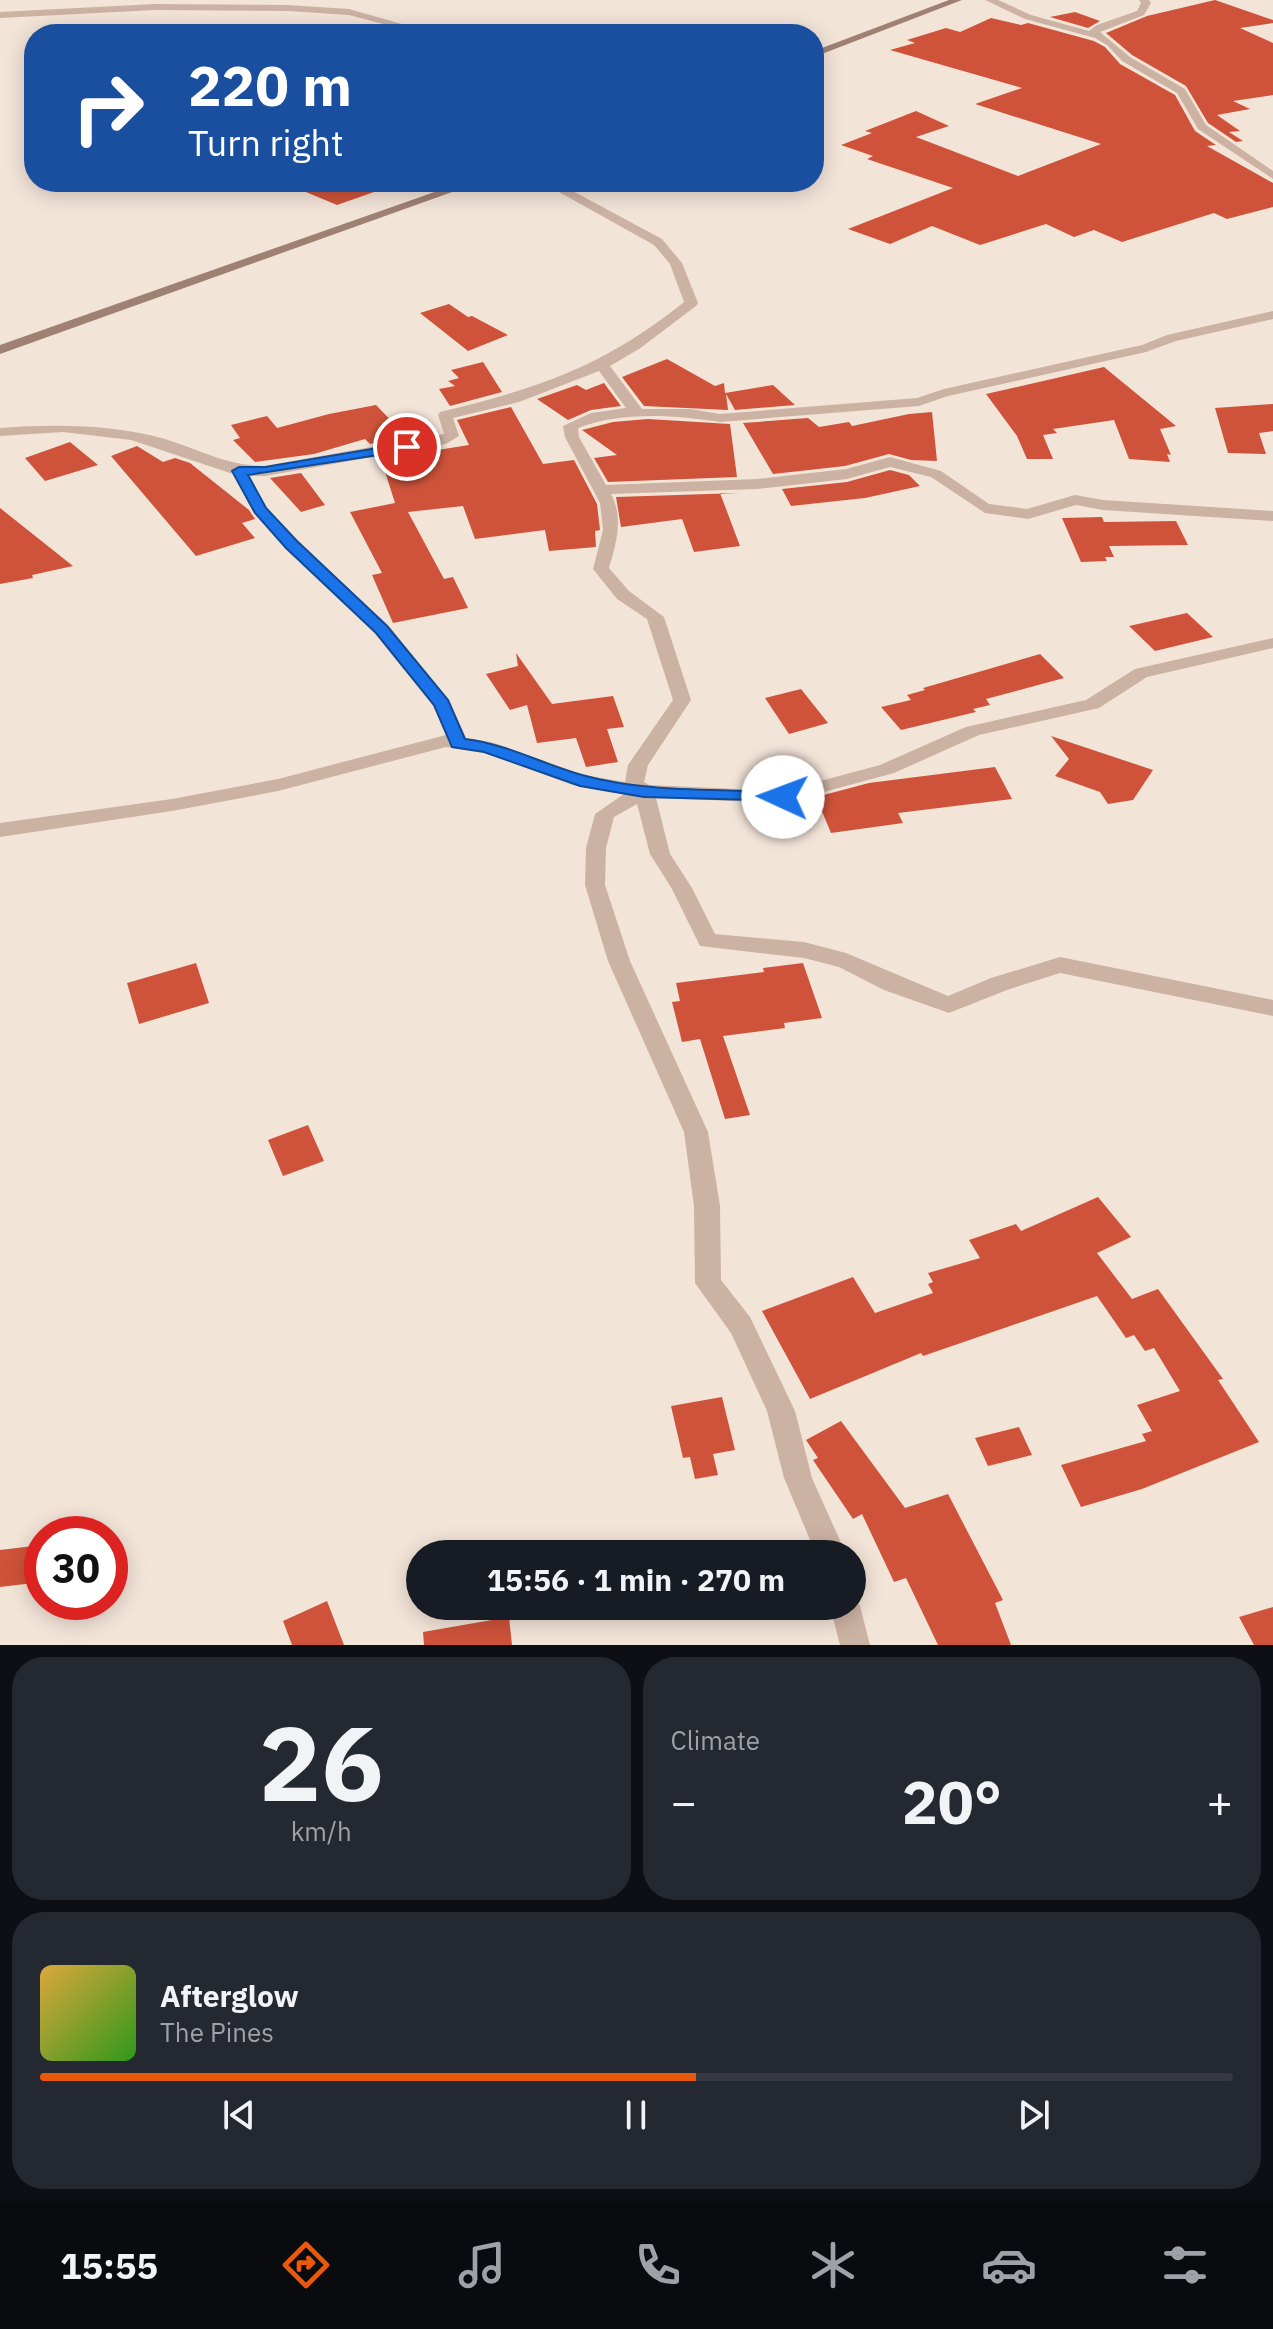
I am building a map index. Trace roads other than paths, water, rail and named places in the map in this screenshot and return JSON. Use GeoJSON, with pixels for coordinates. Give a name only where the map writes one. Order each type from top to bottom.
{"type":"FeatureCollection","features":[{"type":"Feature","properties":{"kind":"street"},"geometry":{"type":"LineString","coordinates":[[824,50],[957,0]]}},
{"type":"Feature","properties":{"kind":"street"},"geometry":{"type":"LineString","coordinates":[[990,0],[1028,17],[1098,36]]}},
{"type":"Feature","properties":{"kind":"street"},"geometry":{"type":"LineString","coordinates":[[1144,0],[1146,3],[1141,13],[1094,31],[1133,64],[1181,91],[1202,127],[1273,176]]}},
{"type":"Feature","properties":{"kind":"street"},"geometry":{"type":"LineString","coordinates":[[0,15],[155,7],[288,8],[349,12],[394,24]]}},
{"type":"Feature","properties":{"kind":"street"},"geometry":{"type":"LineString","coordinates":[[0,350],[446,192]]}},
{"type":"Feature","properties":{"kind":"street"},"geometry":{"type":"LineString","coordinates":[[0,432],[63,428],[131,436],[161,443],[239,471],[265,471],[441,441],[452,436],[445,415],[544,392],[602,365],[665,325],[691,303],[676,263],[658,242],[566,192]]}},
{"type":"Feature","properties":{"kind":"street"},"geometry":{"type":"LineString","coordinates":[[1273,315],[1172,338],[1146,348],[944,393],[919,402],[720,418],[636,411],[596,416],[570,426],[572,437],[608,503],[611,530],[601,569],[623,595],[655,617],[682,700],[638,765],[634,784],[644,791],[660,854],[682,888],[708,941],[804,950],[846,961],[892,984],[949,1005],[999,984],[1060,965],[1273,1008]]}},
{"type":"Feature","properties":{"kind":"street"},"geometry":{"type":"LineString","coordinates":[[602,365],[636,411]]}},
{"type":"Feature","properties":{"kind":"street"},"geometry":{"type":"LineString","coordinates":[[600,490],[769,483],[847,474],[890,462],[936,474],[985,508],[1028,514],[1075,500],[1103,505],[1273,516]]}},
{"type":"Feature","properties":{"kind":"street"},"geometry":{"type":"LineString","coordinates":[[239,471],[260,510],[292,545],[382,629],[442,704],[459,743]]}},
{"type":"Feature","properties":{"kind":"street"},"geometry":{"type":"LineString","coordinates":[[0,830],[172,805],[278,785],[446,741],[487,747],[580,781],[644,791],[783,797],[887,769],[973,731],[1092,704],[1141,673],[1273,643]]}},
{"type":"Feature","properties":{"kind":"street"},"geometry":{"type":"LineString","coordinates":[[644,791],[605,814],[596,848],[595,885],[619,961],[696,1132],[707,1206],[708,1283],[741,1325],[781,1411],[798,1478],[825,1540]]}},
{"type":"Feature","properties":{"kind":"street"},"geometry":{"type":"LineString","coordinates":[[849,1620],[855,1645]]}}]}
